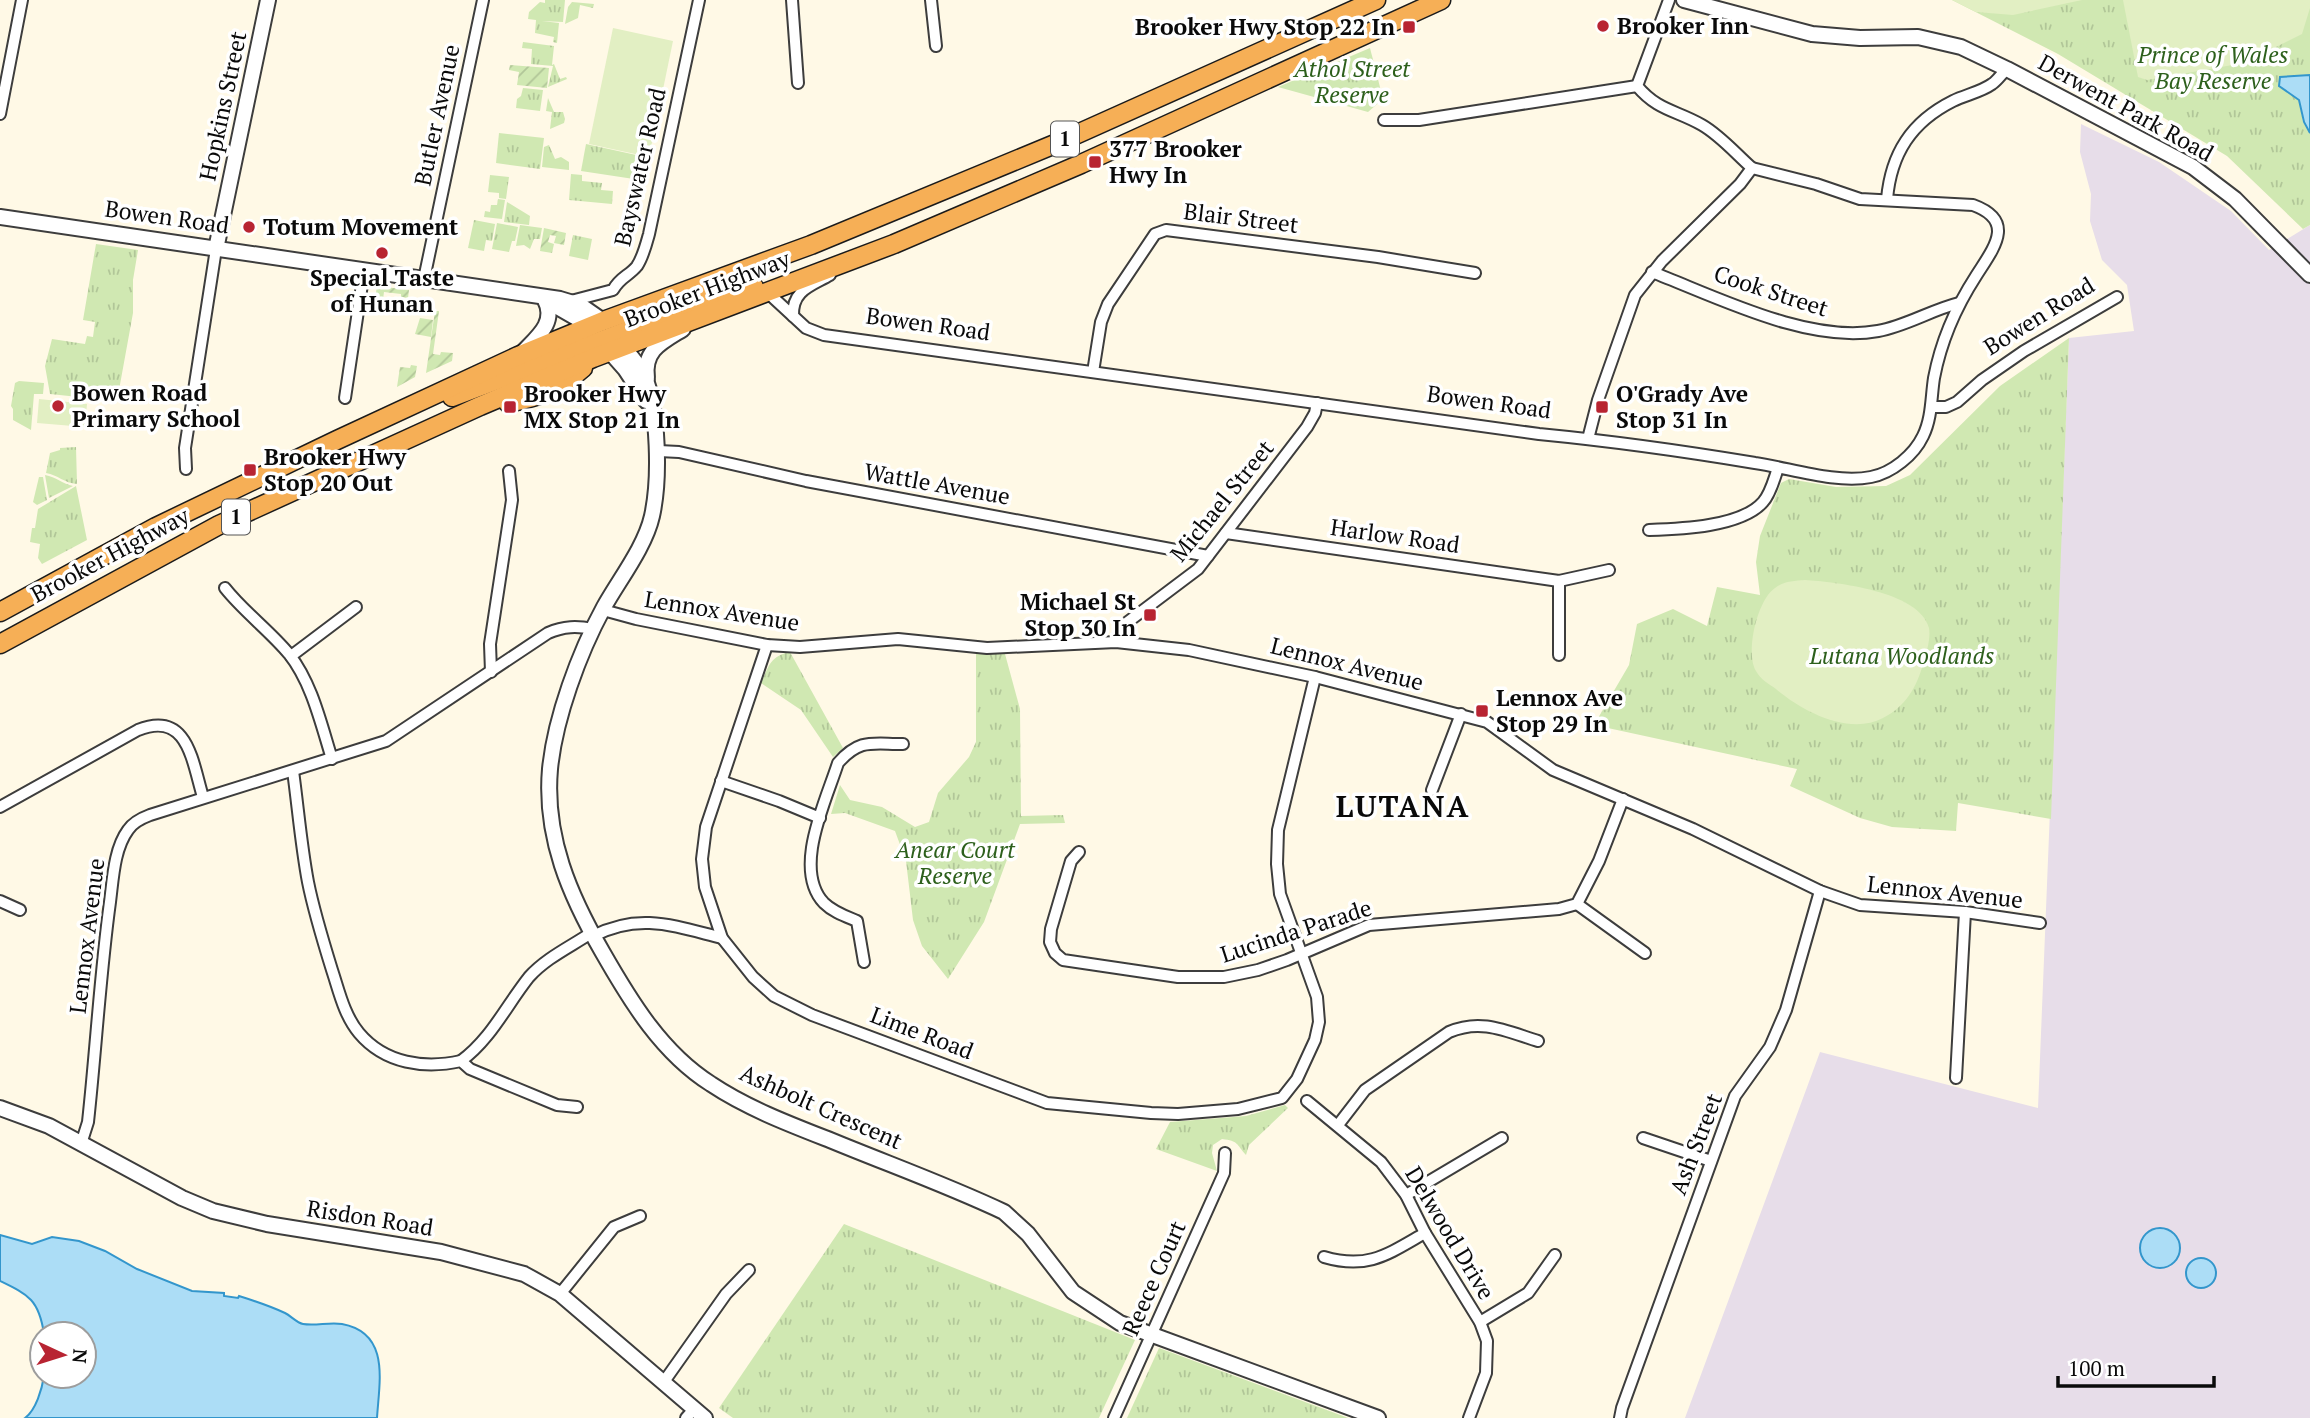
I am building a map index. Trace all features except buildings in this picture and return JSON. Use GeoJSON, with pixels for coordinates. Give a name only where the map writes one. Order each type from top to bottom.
{"type":"FeatureCollection","features":[{"type":"Feature","properties":{"kind":"highway","name":"Brooker Highway"},"geometry":{"type":"LineString","coordinates":[[0,644],[219,525],[467,412],[536,397],[559,387],[593,358],[607,337],[811,244],[1043,149],[1376,0]]}},
{"type":"Feature","properties":{"kind":"highway","name":"Brooker Highway"},"geometry":{"type":"LineString","coordinates":[[0,612],[156,527],[518,356],[707,314],[857,258],[1081,164],[1441,0]]}},
{"type":"Feature","properties":{"kind":"highway"},"geometry":{"type":"LineString","coordinates":[[390,415],[482,387],[607,337],[737,290],[755,287],[767,292]]}},
{"type":"Feature","properties":{"kind":"street"},"geometry":{"type":"LineString","coordinates":[[0,114],[22,0]]}},
{"type":"Feature","properties":{"kind":"street","name":"Hopkins Street"},"geometry":{"type":"LineString","coordinates":[[186,469],[185,448],[216,249],[268,0]]}},
{"type":"Feature","properties":{"kind":"street","name":"Butler Avenue"},"geometry":{"type":"LineString","coordinates":[[424,279],[483,0]]}},
{"type":"Feature","properties":{"kind":"street","name":"Bayswater Road"},"geometry":{"type":"LineString","coordinates":[[571,301],[613,290],[619,280],[635,268],[640,260],[649,234],[699,0]]}},
{"type":"Feature","properties":{"kind":"street"},"geometry":{"type":"LineString","coordinates":[[792,0],[798,83]]}},
{"type":"Feature","properties":{"kind":"street"},"geometry":{"type":"LineString","coordinates":[[931,0],[936,47]]}},
{"type":"Feature","properties":{"kind":"street"},"geometry":{"type":"LineString","coordinates":[[1637,86],[1670,0]]}},
{"type":"Feature","properties":{"kind":"street","name":"Derwent Park Road"},"geometry":{"type":"LineString","coordinates":[[1684,0],[1716,4],[1812,34],[1860,38],[1918,37],[1961,47],[2193,167],[2235,199],[2310,275]]}},
{"type":"Feature","properties":{"kind":"street"},"geometry":{"type":"LineString","coordinates":[[1887,199],[1895,159],[1907,138],[1927,118],[1951,102],[1992,85],[2007,69]]}},
{"type":"Feature","properties":{"kind":"street"},"geometry":{"type":"LineString","coordinates":[[1384,120],[1419,120],[1637,86]]}},
{"type":"Feature","properties":{"kind":"street"},"geometry":{"type":"LineString","coordinates":[[1637,86],[1650,101],[1701,124],[1717,135],[1752,168],[1816,184],[1860,199],[1973,205],[1987,210],[1996,220],[1999,232],[1995,245],[1959,303],[1938,355],[1931,407]]}},
{"type":"Feature","properties":{"kind":"street"},"geometry":{"type":"LineString","coordinates":[[1588,439],[1595,406],[1635,295],[1652,272],[1740,184],[1752,168]]}},
{"type":"Feature","properties":{"kind":"street","name":"Bowen Road"},"geometry":{"type":"LineString","coordinates":[[0,217],[571,301],[607,337]]}},
{"type":"Feature","properties":{"kind":"street","name":"Blair Street"},"geometry":{"type":"LineString","coordinates":[[1093,372],[1099,333],[1108,304],[1155,234],[1166,230],[1378,257],[1475,273]]}},
{"type":"Feature","properties":{"kind":"street"},"geometry":{"type":"LineString","coordinates":[[793,316],[795,298],[799,294],[857,258]]}},
{"type":"Feature","properties":{"kind":"street"},"geometry":{"type":"LineString","coordinates":[[345,398],[364,271]]}},
{"type":"Feature","properties":{"kind":"street","name":"Cook Street"},"geometry":{"type":"LineString","coordinates":[[1652,272],[1810,330],[1854,333],[1876,331],[1896,327],[1959,303]]}},
{"type":"Feature","properties":{"kind":"street","name":"Bowen Road"},"geometry":{"type":"LineString","coordinates":[[767,292],[806,328],[824,335],[1588,439],[1860,479],[1879,475],[1910,455],[1924,435],[1931,407],[1946,407],[1957,402],[1982,380],[2024,351],[2117,297]]}},
{"type":"Feature","properties":{"kind":"street"},"geometry":{"type":"LineString","coordinates":[[518,356],[547,323],[549,312],[539,298]]}},
{"type":"Feature","properties":{"kind":"street","name":"Bowen Road"},"geometry":{"type":"LineString","coordinates":[[539,298],[607,337]]}},
{"type":"Feature","properties":{"kind":"street"},"geometry":{"type":"LineString","coordinates":[[648,386],[645,363],[650,354],[707,314]]}},
{"type":"Feature","properties":{"kind":"street","name":"Ashbolt Crescent"},"geometry":{"type":"LineString","coordinates":[[607,337],[640,367],[648,386],[659,451],[652,516],[645,534],[593,629],[573,680],[550,768],[549,798],[551,820],[563,872],[592,935],[625,992],[647,1023],[678,1057],[710,1084],[755,1108],[1004,1212],[1028,1234],[1073,1292],[1120,1323],[1378,1418]]}},
{"type":"Feature","properties":{"kind":"street","name":"Ashbolt Crescent"},"geometry":{"type":"LineString","coordinates":[[607,337],[652,411]]}},
{"type":"Feature","properties":{"kind":"street","name":"Michael Street"},"geometry":{"type":"LineString","coordinates":[[1116,642],[1121,627],[1186,580],[1208,556],[1307,427],[1317,403]]}},
{"type":"Feature","properties":{"kind":"street","name":"Wattle Avenue"},"geometry":{"type":"LineString","coordinates":[[659,451],[679,452],[806,481],[1208,556]]}},
{"type":"Feature","properties":{"kind":"street"},"geometry":{"type":"LineString","coordinates":[[1649,530],[1685,528],[1741,517],[1763,502],[1777,468]]}},
{"type":"Feature","properties":{"kind":"street"},"geometry":{"type":"LineString","coordinates":[[491,671],[490,645],[512,500],[509,471]]}},
{"type":"Feature","properties":{"kind":"street","name":"Harlow Road"},"geometry":{"type":"LineString","coordinates":[[1226,533],[1559,581],[1609,570]]}},
{"type":"Feature","properties":{"kind":"street"},"geometry":{"type":"LineString","coordinates":[[1559,581],[1559,655]]}},
{"type":"Feature","properties":{"kind":"street"},"geometry":{"type":"LineString","coordinates":[[225,588],[239,606],[291,656],[313,699],[332,759]]}},
{"type":"Feature","properties":{"kind":"street"},"geometry":{"type":"LineString","coordinates":[[291,656],[356,607]]}},
{"type":"Feature","properties":{"kind":"street","name":"Lennox Avenue"},"geometry":{"type":"LineString","coordinates":[[603,610],[636,620],[767,645],[800,647],[898,639],[987,648],[1116,642],[1189,650],[1315,677],[1487,722],[1553,770],[1693,829],[1820,891],[1860,905],[1965,912],[2039,923]]}},
{"type":"Feature","properties":{"kind":"street","name":"Lennox Avenue"},"geometry":{"type":"LineString","coordinates":[[80,1144],[88,1122],[114,872],[122,841],[129,829],[139,820],[203,797],[386,741],[558,628],[580,626],[593,629]]}},
{"type":"Feature","properties":{"kind":"street","name":"Lime Road"},"geometry":{"type":"LineString","coordinates":[[767,645],[706,827],[702,859],[705,887],[722,938],[753,977],[774,996],[812,1014],[1046,1103],[1178,1114],[1260,1105],[1282,1098],[1306,1063],[1319,1022],[1317,997],[1280,894],[1277,853],[1278,830],[1315,677]]}},
{"type":"Feature","properties":{"kind":"street"},"geometry":{"type":"LineString","coordinates":[[1432,790],[1461,714]]}},
{"type":"Feature","properties":{"kind":"street"},"geometry":{"type":"LineString","coordinates":[[0,807],[138,730],[156,724],[176,730],[185,738],[203,797]]}},
{"type":"Feature","properties":{"kind":"street"},"geometry":{"type":"LineString","coordinates":[[864,962],[857,921],[835,912],[822,901],[812,882],[809,861],[838,764],[849,751],[860,744],[903,744]]}},
{"type":"Feature","properties":{"kind":"street"},"geometry":{"type":"LineString","coordinates":[[293,771],[308,881],[341,1000],[349,1019],[363,1038],[385,1054],[425,1066],[461,1061],[476,1050],[492,1032],[531,975],[557,954],[592,935],[629,923],[654,921],[722,938]]}},
{"type":"Feature","properties":{"kind":"street"},"geometry":{"type":"LineString","coordinates":[[721,781],[820,818]]}},
{"type":"Feature","properties":{"kind":"street"},"geometry":{"type":"LineString","coordinates":[[1623,799],[1599,861],[1577,904],[1645,953]]}},
{"type":"Feature","properties":{"kind":"street","name":"Lucinda Parade"},"geometry":{"type":"LineString","coordinates":[[1079,852],[1071,861],[1051,929],[1050,942],[1055,953],[1063,960],[1205,979],[1258,970],[1368,925],[1559,909],[1577,904]]}},
{"type":"Feature","properties":{"kind":"street","name":"Ash Street"},"geometry":{"type":"LineString","coordinates":[[1620,1418],[1735,1096],[1770,1047],[1786,1010],[1820,891]]}},
{"type":"Feature","properties":{"kind":"street"},"geometry":{"type":"LineString","coordinates":[[0,901],[20,910]]}},
{"type":"Feature","properties":{"kind":"street"},"geometry":{"type":"LineString","coordinates":[[1956,1078],[1965,912]]}},
{"type":"Feature","properties":{"kind":"street"},"geometry":{"type":"LineString","coordinates":[[1338,1125],[1355,1100],[1375,1082],[1449,1032],[1461,1027],[1483,1025],[1538,1041]]}},
{"type":"Feature","properties":{"kind":"street"},"geometry":{"type":"LineString","coordinates":[[461,1061],[470,1069],[557,1105],[577,1107]]}},
{"type":"Feature","properties":{"kind":"street","name":"Delwood Drive"},"geometry":{"type":"LineString","coordinates":[[1307,1101],[1381,1162],[1406,1195],[1425,1233],[1480,1322],[1487,1341],[1486,1373],[1469,1418]]}},
{"type":"Feature","properties":{"kind":"street","name":"Risdon Road"},"geometry":{"type":"LineString","coordinates":[[0,1108],[30,1118],[182,1198],[223,1214],[468,1258],[524,1274],[560,1294],[663,1383],[695,1415]]}},
{"type":"Feature","properties":{"kind":"street"},"geometry":{"type":"LineString","coordinates":[[1406,1195],[1502,1138]]}},
{"type":"Feature","properties":{"kind":"street"},"geometry":{"type":"LineString","coordinates":[[1643,1138],[1711,1161]]}},
{"type":"Feature","properties":{"kind":"street","name":"Reece Court"},"geometry":{"type":"LineString","coordinates":[[1114,1418],[1224,1173],[1226,1153]]}},
{"type":"Feature","properties":{"kind":"street"},"geometry":{"type":"LineString","coordinates":[[560,1294],[614,1227],[640,1216]]}},
{"type":"Feature","properties":{"kind":"street"},"geometry":{"type":"LineString","coordinates":[[1324,1257],[1356,1263],[1378,1260],[1425,1233]]}},
{"type":"Feature","properties":{"kind":"street"},"geometry":{"type":"LineString","coordinates":[[1480,1322],[1528,1293],[1555,1255]]}},
{"type":"Feature","properties":{"kind":"street"},"geometry":{"type":"LineString","coordinates":[[663,1383],[726,1294],[749,1270]]}},
{"type":"Feature","properties":{"kind":"shaded area"},"geometry":{"type":"Polygon","coordinates":[[[2081,124],[2159,162],[2231,211],[2269,250],[2310,225],[2310,1418],[1685,1418],[1820,1052],[2038,1108],[2069,338],[2134,331],[2127,285],[2102,260],[2090,221],[2091,194],[2080,152],[2081,124]]]}},
{"type":"Feature","properties":{"kind":"green space"},"geometry":{"type":"Polygon","coordinates":[[[545,0],[565,0],[563,22],[542,21],[559,23],[557,43],[553,42],[554,37],[535,33],[536,20],[528,19],[529,12],[540,2],[545,3],[545,0]]]}},
{"type":"Feature","properties":{"kind":"green space","name":"Prince of Wales Bay Reserve"},"geometry":{"type":"Polygon","coordinates":[[[1952,0],[2310,0],[2310,75],[2280,77],[2279,86],[2299,100],[2303,122],[2310,133],[2310,225],[2303,229],[2227,156],[2058,54],[1952,0]]]}},
{"type":"Feature","properties":{"kind":"green space"},"geometry":{"type":"Polygon","coordinates":[[[1952,0],[2082,0],[2013,15],[1976,12],[1952,0]]]}},
{"type":"Feature","properties":{"kind":"green space"},"geometry":{"type":"Polygon","coordinates":[[[2123,0],[2310,0],[2310,8],[2302,34],[2244,63],[2147,80],[2138,77],[2123,0]]]}},
{"type":"Feature","properties":{"kind":"green space"},"geometry":{"type":"Polygon","coordinates":[[[572,2],[594,4],[593,8],[580,5],[578,18],[565,24],[568,7],[572,2]]]}},
{"type":"Feature","properties":{"kind":"green space"},"geometry":{"type":"Polygon","coordinates":[[[613,28],[673,41],[649,157],[589,144],[613,28]]]}},
{"type":"Feature","properties":{"kind":"green space"},"geometry":{"type":"Polygon","coordinates":[[[523,42],[554,46],[552,65],[554,64],[560,79],[567,79],[548,87],[553,66],[531,64],[532,49],[522,48],[523,42]]]}},
{"type":"Feature","properties":{"kind":"green space","name":"Athol Street Reserve"},"geometry":{"type":"Polygon","coordinates":[[[1370,48],[1383,99],[1368,112],[1278,87],[1370,48]]]}},
{"type":"Feature","properties":{"kind":"green space"},"geometry":{"type":"Polygon","coordinates":[[[510,65],[549,68],[547,88],[517,85],[519,72],[509,70],[510,65]]]}},
{"type":"Feature","properties":{"kind":"green space"},"geometry":{"type":"Polygon","coordinates":[[[523,88],[543,90],[540,111],[516,108],[523,88]]]}},
{"type":"Feature","properties":{"kind":"green space"},"geometry":{"type":"Polygon","coordinates":[[[548,98],[554,112],[563,112],[565,119],[564,123],[550,129],[552,112],[546,111],[548,98]]]}},
{"type":"Feature","properties":{"kind":"green space"},"geometry":{"type":"Polygon","coordinates":[[[499,133],[544,138],[540,169],[496,163],[499,133]]]}},
{"type":"Feature","properties":{"kind":"green space"},"geometry":{"type":"Polygon","coordinates":[[[586,144],[650,158],[647,181],[581,171],[586,144]]]}},
{"type":"Feature","properties":{"kind":"green space"},"geometry":{"type":"Polygon","coordinates":[[[549,145],[555,159],[561,157],[569,162],[569,170],[542,167],[544,147],[549,145]]]}},
{"type":"Feature","properties":{"kind":"green space"},"geometry":{"type":"Polygon","coordinates":[[[571,174],[582,175],[582,181],[602,183],[601,190],[613,191],[612,204],[569,200],[571,174]]]}},
{"type":"Feature","properties":{"kind":"green space"},"geometry":{"type":"Polygon","coordinates":[[[490,175],[509,177],[506,199],[499,198],[499,193],[488,192],[490,175]]]}},
{"type":"Feature","properties":{"kind":"green space"},"geometry":{"type":"Polygon","coordinates":[[[498,199],[505,200],[502,219],[484,217],[485,211],[490,212],[491,205],[497,205],[498,199]]]}},
{"type":"Feature","properties":{"kind":"green space"},"geometry":{"type":"Polygon","coordinates":[[[507,202],[530,216],[529,225],[504,222],[507,202]]]}},
{"type":"Feature","properties":{"kind":"green space"},"geometry":{"type":"Polygon","coordinates":[[[474,220],[495,224],[492,241],[486,240],[484,251],[468,248],[474,220]]]}},
{"type":"Feature","properties":{"kind":"green space"},"geometry":{"type":"Polygon","coordinates":[[[497,223],[518,227],[509,252],[492,249],[497,223]]]}},
{"type":"Feature","properties":{"kind":"green space"},"geometry":{"type":"Polygon","coordinates":[[[520,225],[542,228],[540,239],[534,239],[530,249],[524,245],[516,246],[520,225]]]}},
{"type":"Feature","properties":{"kind":"green space"},"geometry":{"type":"Polygon","coordinates":[[[544,228],[566,233],[564,245],[554,243],[556,236],[550,235],[548,242],[554,244],[552,253],[540,251],[544,228]]]}},
{"type":"Feature","properties":{"kind":"green space"},"geometry":{"type":"Polygon","coordinates":[[[573,235],[592,239],[588,260],[569,256],[573,235]]]}},
{"type":"Feature","properties":{"kind":"green space"},"geometry":{"type":"Polygon","coordinates":[[[96,244],[138,250],[133,280],[133,313],[117,401],[50,394],[45,366],[52,339],[85,344],[87,336],[93,337],[95,322],[83,320],[96,244]]]}},
{"type":"Feature","properties":{"kind":"green space"},"geometry":{"type":"Polygon","coordinates":[[[377,286],[409,290],[408,298],[401,297],[401,294],[384,292],[381,314],[373,313],[377,286]]]}},
{"type":"Feature","properties":{"kind":"green space"},"geometry":{"type":"Polygon","coordinates":[[[435,311],[439,311],[433,354],[453,353],[452,361],[426,373],[435,311]]]}},
{"type":"Feature","properties":{"kind":"green space"},"geometry":{"type":"Polygon","coordinates":[[[420,318],[433,320],[431,337],[415,334],[420,318]]]}},
{"type":"Feature","properties":{"kind":"green space","name":"Lutana Woodlands"},"geometry":{"type":"Polygon","coordinates":[[[2069,338],[2051,819],[1958,803],[1956,831],[1892,827],[1860,818],[1790,786],[1797,769],[1594,725],[1629,665],[1637,624],[1673,609],[1707,626],[1717,587],[1760,595],[1756,562],[1760,536],[1781,483],[1789,479],[1836,487],[1886,486],[1910,475],[2000,386],[2069,338]]]}},
{"type":"Feature","properties":{"kind":"green space"},"geometry":{"type":"Polygon","coordinates":[[[411,365],[417,366],[415,377],[397,387],[400,367],[410,368],[411,365]]]}},
{"type":"Feature","properties":{"kind":"green space"},"geometry":{"type":"Polygon","coordinates":[[[15,383],[44,383],[43,394],[34,394],[31,430],[13,420],[11,406],[15,383]]]}},
{"type":"Feature","properties":{"kind":"green space"},"geometry":{"type":"Polygon","coordinates":[[[39,399],[87,404],[85,427],[37,423],[39,399]]]}},
{"type":"Feature","properties":{"kind":"green space"},"geometry":{"type":"Polygon","coordinates":[[[76,447],[77,484],[46,473],[50,453],[60,448],[76,447]]]}},
{"type":"Feature","properties":{"kind":"green space"},"geometry":{"type":"Polygon","coordinates":[[[45,475],[53,477],[73,486],[49,498],[45,475]]]}},
{"type":"Feature","properties":{"kind":"green space"},"geometry":{"type":"Polygon","coordinates":[[[39,477],[43,477],[47,500],[37,505],[33,502],[39,477]]]}},
{"type":"Feature","properties":{"kind":"green space"},"geometry":{"type":"Polygon","coordinates":[[[76,486],[87,540],[42,564],[38,558],[40,544],[30,542],[38,509],[76,486]]]}},
{"type":"Feature","properties":{"kind":"green space"},"geometry":{"type":"Polygon","coordinates":[[[1805,580],[1875,591],[1910,605],[1922,615],[1929,628],[1929,637],[1914,688],[1898,708],[1883,718],[1856,724],[1826,719],[1799,705],[1758,674],[1753,663],[1752,640],[1763,604],[1778,586],[1805,580]]]}},
{"type":"Feature","properties":{"kind":"green space"},"geometry":{"type":"Polygon","coordinates":[[[790,652],[843,748],[833,757],[801,710],[761,683],[774,659],[790,652]]]}},
{"type":"Feature","properties":{"kind":"green space","name":"Anear Court Reserve"},"geometry":{"type":"Polygon","coordinates":[[[976,653],[1005,654],[1020,709],[1021,816],[1063,815],[1065,823],[1020,824],[984,922],[948,979],[922,946],[913,920],[906,861],[895,831],[845,813],[831,814],[840,785],[850,800],[882,807],[915,827],[929,822],[938,793],[969,757],[976,742],[976,653]]]}},
{"type":"Feature","properties":{"kind":"green space"},"geometry":{"type":"Polygon","coordinates":[[[1285,1105],[1288,1108],[1249,1145],[1246,1155],[1232,1141],[1222,1139],[1213,1145],[1212,1153],[1217,1171],[1156,1149],[1170,1122],[1246,1116],[1285,1105]]]}},
{"type":"Feature","properties":{"kind":"green space"},"geometry":{"type":"Polygon","coordinates":[[[844,1224],[1135,1340],[1099,1418],[733,1418],[719,1408],[844,1224]]]}},
{"type":"Feature","properties":{"kind":"green space"},"geometry":{"type":"Polygon","coordinates":[[[1159,1348],[1343,1416],[1348,1418],[1127,1418],[1159,1348]]]}},
{"type":"Feature","properties":{"kind":"water"},"geometry":{"type":"Polygon","coordinates":[[[2310,75],[2310,133],[2304,122],[2299,100],[2279,86],[2280,77],[2310,75]]]}},
{"type":"Feature","properties":{"kind":"water"},"geometry":{"type":"Polygon","coordinates":[[[2160,1228],[2174,1234],[2180,1248],[2174,1262],[2160,1268],[2146,1262],[2140,1248],[2146,1234],[2160,1228]]]}},
{"type":"Feature","properties":{"kind":"water"},"geometry":{"type":"Polygon","coordinates":[[[0,1235],[32,1244],[52,1237],[79,1241],[105,1251],[137,1269],[192,1291],[239,1296],[279,1310],[303,1324],[342,1324],[358,1329],[375,1348],[379,1361],[377,1418],[25,1418],[35,1405],[41,1390],[98,1390],[98,1320],[41,1320],[31,1300],[0,1281],[0,1235]]]}},
{"type":"Feature","properties":{"kind":"water"},"geometry":{"type":"Polygon","coordinates":[[[2201,1258],[2212,1262],[2216,1273],[2212,1284],[2201,1288],[2190,1284],[2186,1273],[2190,1262],[2201,1258]]]}},
{"type":"Feature","properties":{"kind":"place","name":"Brooker Inn"},"geometry":{"type":"Point","coordinates":[1603,26]}},
{"type":"Feature","properties":{"kind":"place","name":"Brooker Hwy Stop 22 In"},"geometry":{"type":"Point","coordinates":[1409,27]}},
{"type":"Feature","properties":{"kind":"place","name":"377 Brooker Hwy In"},"geometry":{"type":"Point","coordinates":[1095,162]}},
{"type":"Feature","properties":{"kind":"place","name":"Totum Movement"},"geometry":{"type":"Point","coordinates":[249,227]}},
{"type":"Feature","properties":{"kind":"place","name":"Special Taste of Hunan"},"geometry":{"type":"Point","coordinates":[382,253]}},
{"type":"Feature","properties":{"kind":"place","name":"Bowen Road Primary School"},"geometry":{"type":"Point","coordinates":[58,406]}},
{"type":"Feature","properties":{"kind":"place","name":"Brooker Hwy MX Stop 21 In"},"geometry":{"type":"Point","coordinates":[510,407]}},
{"type":"Feature","properties":{"kind":"place","name":"O'Grady Ave Stop 31 In"},"geometry":{"type":"Point","coordinates":[1602,407]}},
{"type":"Feature","properties":{"kind":"place","name":"Brooker Hwy Stop 20 Out"},"geometry":{"type":"Point","coordinates":[250,470]}},
{"type":"Feature","properties":{"kind":"place","name":"Michael St Stop 30 In"},"geometry":{"type":"Point","coordinates":[1150,615]}},
{"type":"Feature","properties":{"kind":"place","name":"Lennox Ave Stop 29 In"},"geometry":{"type":"Point","coordinates":[1482,711]}},
{"type":"Feature","properties":{"kind":"district","name":"LUTANA"},"geometry":{"type":"Point","coordinates":[1403,807]}}]}
